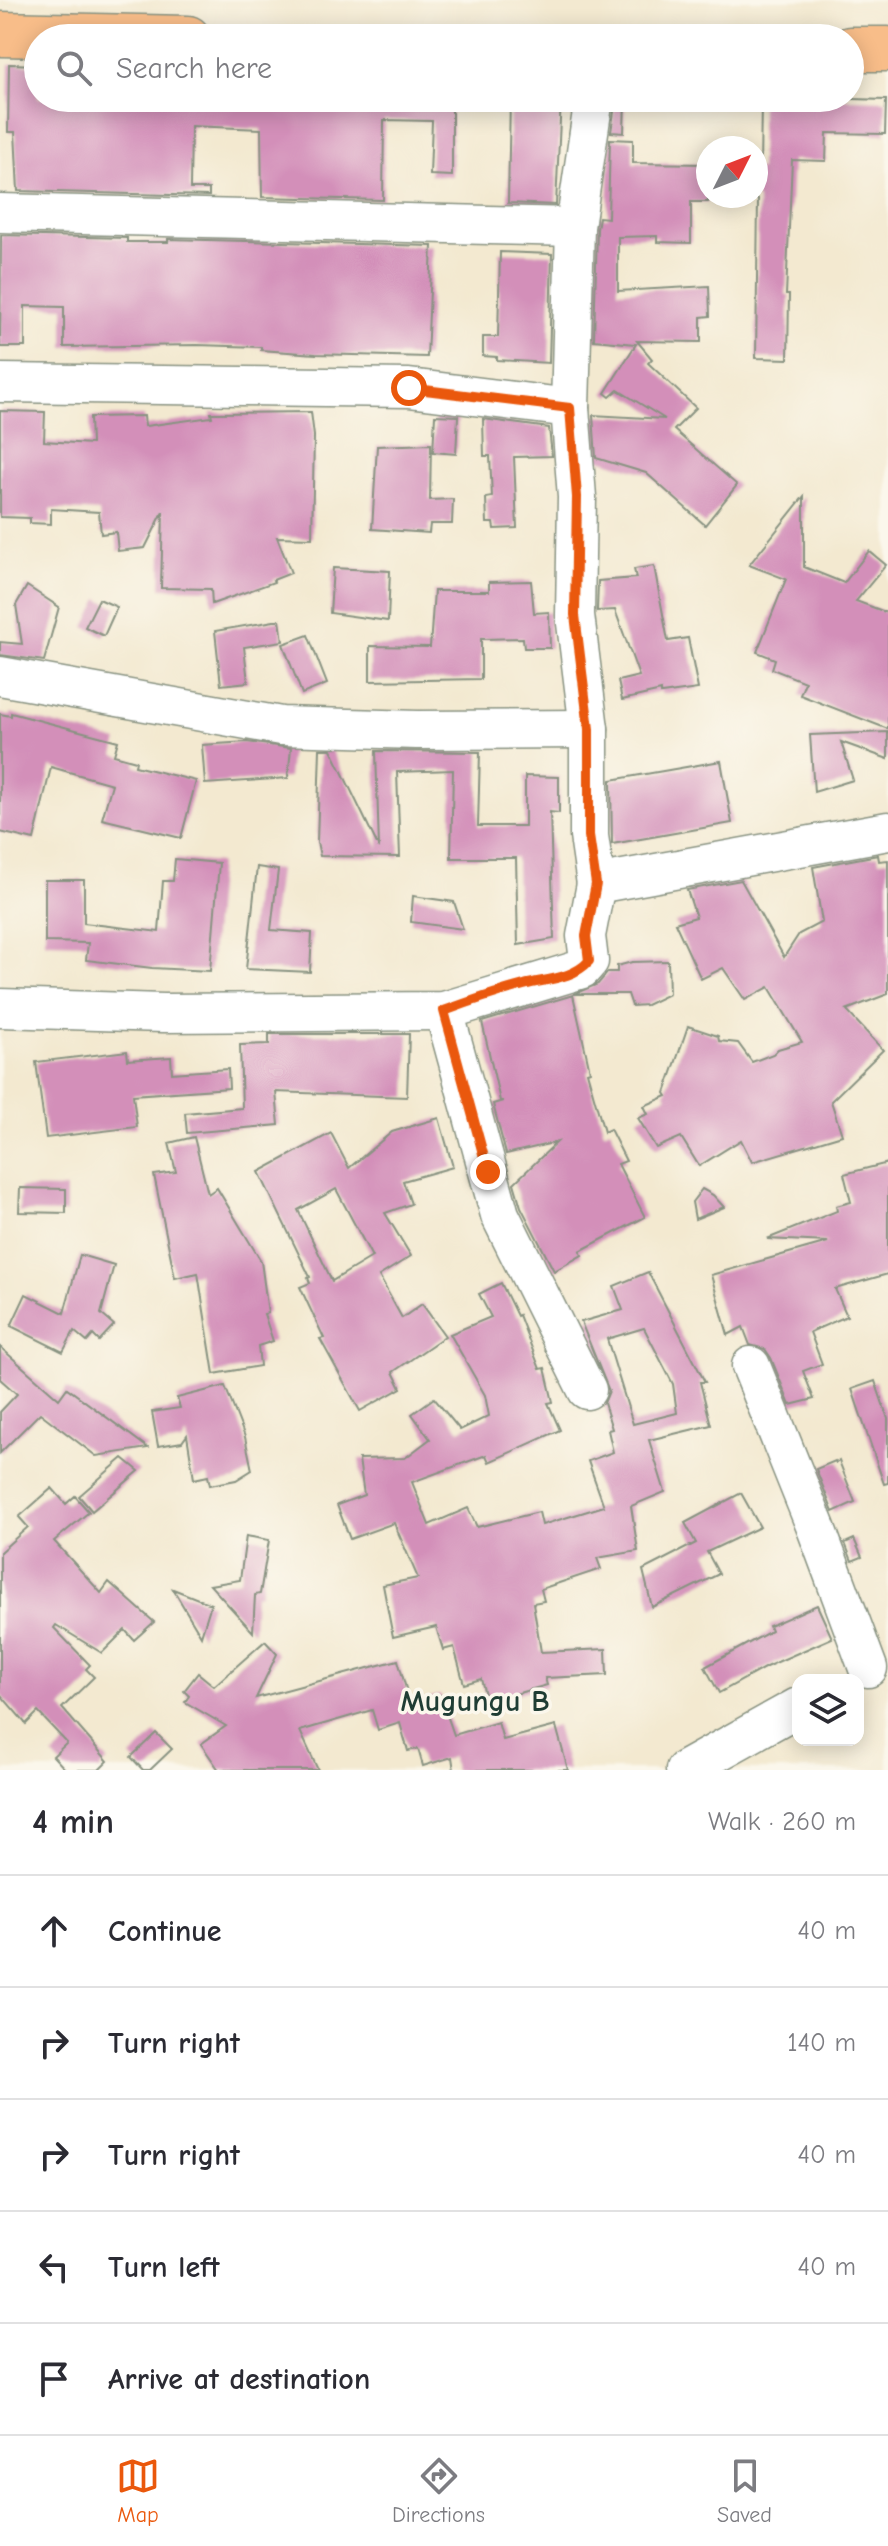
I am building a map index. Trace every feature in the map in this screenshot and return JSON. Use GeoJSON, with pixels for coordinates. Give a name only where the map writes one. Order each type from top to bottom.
{"type":"FeatureCollection","features":[{"type":"Feature","properties":{"kind":"main road"},"geometry":{"type":"LineString","coordinates":[[0,34],[24,35]]}},
{"type":"Feature","properties":{"kind":"main road"},"geometry":{"type":"LineString","coordinates":[[864,49],[888,49]]}},
{"type":"Feature","properties":{"kind":"street"},"geometry":{"type":"LineString","coordinates":[[3,1016],[444,1011],[582,969],[589,961],[586,936],[596,884],[589,836],[589,729],[575,615],[577,497],[570,408],[575,227],[592,112]]}},
{"type":"Feature","properties":{"kind":"street"},"geometry":{"type":"LineString","coordinates":[[0,213],[575,227]]}},
{"type":"Feature","properties":{"kind":"street"},"geometry":{"type":"LineString","coordinates":[[0,383],[409,388],[570,408]]}},
{"type":"Feature","properties":{"kind":"street"},"geometry":{"type":"LineString","coordinates":[[0,676],[281,726],[417,730],[589,729]]}},
{"type":"Feature","properties":{"kind":"street"},"geometry":{"type":"LineString","coordinates":[[596,884],[888,831]]}},
{"type":"Feature","properties":{"kind":"street"},"geometry":{"type":"LineString","coordinates":[[444,1011],[500,1215],[587,1390]]}},
{"type":"Feature","properties":{"kind":"street"},"geometry":{"type":"LineString","coordinates":[[751,1366],[816,1528],[867,1669]]}},
{"type":"Feature","properties":{"kind":"street"},"geometry":{"type":"LineString","coordinates":[[685,1770],[792,1710]]}},
{"type":"Feature","properties":{"kind":"building"},"geometry":{"type":"Polygon","coordinates":[[[9,64],[24,65],[24,112],[452,112],[452,176],[430,175],[432,121],[384,120],[383,200],[262,197],[261,129],[191,126],[190,189],[209,189],[209,196],[18,191],[15,132],[8,132],[9,64]]]}},
{"type":"Feature","properties":{"kind":"building"},"geometry":{"type":"Polygon","coordinates":[[[864,99],[886,100],[885,134],[827,133],[826,161],[792,160],[786,295],[789,295],[788,359],[756,358],[758,208],[768,208],[768,136],[760,136],[761,112],[864,112],[864,99]]]}},
{"type":"Feature","properties":{"kind":"building"},"geometry":{"type":"Polygon","coordinates":[[[510,112],[560,112],[556,205],[508,203],[510,112]]]}},
{"type":"Feature","properties":{"kind":"building"},"geometry":{"type":"Polygon","coordinates":[[[614,112],[625,112],[624,133],[611,132],[614,112]]]}},
{"type":"Feature","properties":{"kind":"building"},"geometry":{"type":"Polygon","coordinates":[[[610,139],[633,140],[633,163],[696,164],[696,202],[691,202],[691,243],[657,242],[657,236],[618,237],[618,291],[709,286],[710,316],[701,317],[701,342],[637,341],[652,359],[648,363],[696,408],[674,430],[737,485],[705,525],[646,473],[596,458],[593,415],[665,419],[618,390],[610,397],[605,393],[636,344],[594,340],[597,229],[599,217],[608,218],[610,139]]]}},
{"type":"Feature","properties":{"kind":"building"},"geometry":{"type":"Polygon","coordinates":[[[1,235],[127,238],[127,242],[168,242],[168,239],[432,246],[427,357],[316,354],[261,350],[261,347],[197,345],[64,347],[64,307],[25,306],[25,347],[0,347],[1,235]]]}},
{"type":"Feature","properties":{"kind":"building"},"geometry":{"type":"Polygon","coordinates":[[[500,252],[552,254],[549,363],[497,360],[497,357],[483,356],[483,337],[498,337],[500,252]]]}},
{"type":"Feature","properties":{"kind":"building"},"geometry":{"type":"Polygon","coordinates":[[[0,411],[45,412],[44,441],[91,444],[90,417],[144,416],[145,426],[212,417],[211,413],[311,412],[314,436],[312,538],[277,537],[291,573],[212,604],[211,589],[161,588],[163,512],[145,548],[118,551],[116,532],[101,534],[99,512],[51,509],[51,524],[30,523],[30,518],[0,517],[0,411]]]}},
{"type":"Feature","properties":{"kind":"building"},"geometry":{"type":"Polygon","coordinates":[[[435,415],[458,416],[456,454],[433,452],[435,415]]]}},
{"type":"Feature","properties":{"kind":"building"},"geometry":{"type":"Polygon","coordinates":[[[483,419],[549,428],[552,456],[514,457],[517,528],[494,529],[493,523],[487,523],[486,498],[492,497],[490,456],[484,456],[483,419]]]}},
{"type":"Feature","properties":{"kind":"building"},"geometry":{"type":"Polygon","coordinates":[[[431,444],[430,500],[453,499],[452,524],[430,524],[429,533],[372,529],[377,446],[431,444]]]}},
{"type":"Feature","properties":{"kind":"building"},"geometry":{"type":"Polygon","coordinates":[[[804,496],[804,567],[844,583],[869,551],[886,565],[856,601],[888,613],[888,729],[800,695],[805,682],[772,669],[775,659],[757,652],[786,579],[749,565],[804,496]]]}},
{"type":"Feature","properties":{"kind":"building"},"geometry":{"type":"Polygon","coordinates":[[[654,566],[668,641],[688,638],[698,689],[661,694],[661,691],[622,700],[618,681],[639,676],[615,610],[597,611],[598,581],[636,578],[634,569],[654,566]]]}},
{"type":"Feature","properties":{"kind":"building"},"geometry":{"type":"Polygon","coordinates":[[[333,568],[390,571],[388,621],[330,613],[333,568]]]}},
{"type":"Feature","properties":{"kind":"building"},"geometry":{"type":"Polygon","coordinates":[[[531,581],[534,613],[549,612],[550,648],[524,648],[523,638],[481,639],[481,679],[370,681],[370,646],[430,647],[434,591],[489,591],[489,582],[531,581]]]}},
{"type":"Feature","properties":{"kind":"building"},"geometry":{"type":"Polygon","coordinates":[[[27,586],[59,607],[44,661],[0,655],[0,642],[22,644],[16,605],[27,586]]]}},
{"type":"Feature","properties":{"kind":"building"},"geometry":{"type":"Polygon","coordinates":[[[99,599],[117,607],[104,636],[85,627],[99,599]]]}},
{"type":"Feature","properties":{"kind":"building"},"geometry":{"type":"Polygon","coordinates":[[[280,620],[283,641],[244,647],[248,682],[221,685],[215,631],[280,620]]]}},
{"type":"Feature","properties":{"kind":"building"},"geometry":{"type":"Polygon","coordinates":[[[308,635],[327,684],[302,694],[283,644],[308,635]]]}},
{"type":"Feature","properties":{"kind":"building"},"geometry":{"type":"Polygon","coordinates":[[[11,713],[118,741],[114,755],[136,761],[135,766],[196,781],[181,838],[102,819],[112,784],[51,767],[34,840],[0,832],[0,714],[11,716],[11,713]]]}},
{"type":"Feature","properties":{"kind":"building"},"geometry":{"type":"Polygon","coordinates":[[[888,732],[888,759],[841,742],[853,780],[814,792],[810,735],[888,732]]]}},
{"type":"Feature","properties":{"kind":"building"},"geometry":{"type":"Polygon","coordinates":[[[247,742],[291,748],[288,778],[205,784],[202,745],[247,742]]]}},
{"type":"Feature","properties":{"kind":"building"},"geometry":{"type":"Polygon","coordinates":[[[320,749],[331,749],[379,848],[376,751],[480,752],[478,826],[525,826],[525,776],[559,777],[559,813],[550,812],[554,939],[518,945],[516,858],[451,858],[453,770],[397,772],[400,857],[320,856],[317,842],[320,749]]]}},
{"type":"Feature","properties":{"kind":"building"},"geometry":{"type":"Polygon","coordinates":[[[721,761],[732,823],[612,844],[611,780],[721,761]]]}},
{"type":"Feature","properties":{"kind":"building"},"geometry":{"type":"Polygon","coordinates":[[[878,855],[879,861],[888,860],[888,994],[846,1010],[883,1050],[831,1101],[842,1135],[752,1162],[741,1140],[699,1166],[681,1137],[656,1148],[638,1118],[648,1114],[644,1106],[667,1096],[665,1093],[688,1026],[718,1036],[719,1041],[738,1043],[752,1062],[778,1049],[802,1042],[769,987],[745,1000],[723,968],[701,979],[675,923],[696,917],[687,890],[741,880],[784,957],[799,934],[822,922],[813,867],[878,855]]]}},
{"type":"Feature","properties":{"kind":"building"},"geometry":{"type":"Polygon","coordinates":[[[175,859],[219,863],[210,971],[86,960],[88,943],[45,942],[45,880],[84,880],[84,923],[159,932],[163,881],[173,881],[175,859]]]}},
{"type":"Feature","properties":{"kind":"building"},"geometry":{"type":"Polygon","coordinates":[[[257,867],[278,870],[271,930],[312,933],[310,972],[246,969],[257,867]]]}},
{"type":"Feature","properties":{"kind":"building"},"geometry":{"type":"Polygon","coordinates":[[[413,896],[454,902],[463,929],[411,922],[413,896]]]}},
{"type":"Feature","properties":{"kind":"building"},"geometry":{"type":"Polygon","coordinates":[[[668,961],[669,994],[646,1005],[632,1006],[628,994],[574,994],[598,984],[608,972],[617,972],[617,966],[632,962],[668,961]]]}},
{"type":"Feature","properties":{"kind":"building"},"geometry":{"type":"Polygon","coordinates":[[[573,995],[590,1071],[587,1072],[604,1132],[610,1129],[626,1161],[618,1164],[645,1217],[580,1251],[582,1255],[554,1271],[521,1207],[514,1183],[557,1142],[506,1154],[493,1104],[503,1101],[500,1101],[482,1022],[573,995]]]}},
{"type":"Feature","properties":{"kind":"building"},"geometry":{"type":"Polygon","coordinates":[[[269,1034],[409,1034],[407,1097],[276,1092],[279,1125],[187,1133],[185,1113],[242,1108],[240,1045],[269,1044],[269,1034]]]}},
{"type":"Feature","properties":{"kind":"building"},"geometry":{"type":"Polygon","coordinates":[[[127,1051],[128,1060],[171,1057],[172,1073],[228,1069],[229,1088],[133,1095],[137,1127],[46,1138],[36,1062],[127,1051]]]}},
{"type":"Feature","properties":{"kind":"building"},"geometry":{"type":"Polygon","coordinates":[[[439,1118],[453,1167],[403,1181],[411,1204],[385,1213],[411,1256],[379,1276],[402,1318],[422,1304],[445,1336],[393,1372],[401,1388],[360,1411],[320,1339],[324,1338],[300,1287],[310,1283],[310,1277],[259,1172],[331,1133],[349,1168],[392,1132],[439,1118]],[[336,1189],[298,1210],[332,1281],[372,1257],[336,1189]]]}},
{"type":"Feature","properties":{"kind":"building"},"geometry":{"type":"Polygon","coordinates":[[[194,1137],[208,1194],[217,1188],[261,1261],[268,1313],[264,1314],[273,1341],[258,1346],[260,1366],[214,1374],[198,1273],[175,1278],[154,1175],[176,1172],[169,1143],[194,1137]]]}},
{"type":"Feature","properties":{"kind":"building"},"geometry":{"type":"Polygon","coordinates":[[[888,1163],[888,1274],[835,1289],[847,1316],[810,1332],[822,1364],[803,1371],[814,1399],[790,1405],[765,1349],[750,1345],[743,1327],[728,1335],[711,1275],[828,1242],[767,1239],[837,1211],[836,1206],[851,1202],[844,1174],[888,1163]]]}},
{"type":"Feature","properties":{"kind":"building"},"geometry":{"type":"Polygon","coordinates":[[[20,1188],[66,1189],[66,1213],[19,1212],[20,1188]]]}},
{"type":"Feature","properties":{"kind":"building"},"geometry":{"type":"Polygon","coordinates":[[[702,1189],[724,1207],[695,1219],[692,1202],[702,1189]]]}},
{"type":"Feature","properties":{"kind":"building"},"geometry":{"type":"Polygon","coordinates":[[[80,1255],[114,1265],[101,1314],[114,1325],[99,1341],[93,1335],[87,1342],[74,1331],[63,1352],[11,1326],[26,1294],[64,1313],[80,1255]]]}},
{"type":"Feature","properties":{"kind":"building"},"geometry":{"type":"Polygon","coordinates":[[[648,1272],[705,1382],[700,1382],[711,1425],[649,1440],[665,1492],[631,1506],[638,1551],[597,1558],[601,1569],[541,1589],[544,1601],[533,1603],[541,1652],[606,1649],[607,1675],[545,1678],[547,1685],[487,1702],[481,1679],[464,1684],[454,1647],[443,1650],[436,1627],[393,1637],[383,1585],[418,1578],[394,1523],[350,1539],[337,1505],[364,1495],[359,1459],[405,1458],[430,1439],[412,1414],[434,1398],[460,1430],[489,1416],[485,1395],[450,1334],[491,1317],[479,1294],[501,1283],[519,1315],[540,1369],[545,1368],[553,1402],[548,1403],[560,1430],[489,1462],[486,1455],[412,1482],[429,1525],[468,1508],[477,1527],[539,1512],[542,1525],[604,1506],[588,1461],[613,1452],[608,1430],[612,1429],[604,1403],[609,1391],[581,1322],[623,1310],[614,1286],[648,1272]],[[644,1328],[607,1339],[633,1424],[677,1413],[673,1384],[644,1328]]]}},
{"type":"Feature","properties":{"kind":"building"},"geometry":{"type":"Polygon","coordinates":[[[0,1347],[59,1399],[67,1388],[148,1448],[96,1456],[40,1413],[0,1453],[0,1412],[17,1394],[0,1379],[0,1347]]]}},
{"type":"Feature","properties":{"kind":"building"},"geometry":{"type":"Polygon","coordinates":[[[875,1381],[888,1419],[888,1483],[884,1484],[852,1389],[875,1381]]]}},
{"type":"Feature","properties":{"kind":"building"},"geometry":{"type":"Polygon","coordinates":[[[225,1386],[245,1437],[252,1470],[236,1480],[210,1485],[208,1476],[194,1479],[187,1435],[182,1442],[158,1446],[152,1412],[180,1408],[177,1398],[225,1386]]]}},
{"type":"Feature","properties":{"kind":"building"},"geometry":{"type":"Polygon","coordinates":[[[123,1458],[139,1471],[92,1511],[79,1496],[123,1458]]]}},
{"type":"Feature","properties":{"kind":"building"},"geometry":{"type":"Polygon","coordinates":[[[839,1461],[855,1502],[833,1512],[816,1469],[839,1461]]]}},
{"type":"Feature","properties":{"kind":"building"},"geometry":{"type":"Polygon","coordinates":[[[52,1488],[66,1504],[75,1496],[89,1512],[54,1541],[101,1593],[109,1582],[154,1622],[134,1640],[125,1630],[102,1653],[56,1625],[54,1628],[90,1665],[86,1669],[94,1677],[62,1708],[108,1761],[99,1770],[66,1770],[53,1756],[67,1743],[38,1712],[26,1724],[0,1694],[0,1552],[28,1527],[19,1517],[52,1488]]]}},
{"type":"Feature","properties":{"kind":"building"},"geometry":{"type":"Polygon","coordinates":[[[741,1493],[760,1527],[707,1552],[719,1574],[652,1607],[643,1570],[696,1543],[685,1523],[741,1493]]]}},
{"type":"Feature","properties":{"kind":"building"},"geometry":{"type":"Polygon","coordinates":[[[246,1536],[269,1540],[260,1594],[255,1595],[253,1632],[210,1585],[240,1580],[246,1536]]]}},
{"type":"Feature","properties":{"kind":"building"},"geometry":{"type":"Polygon","coordinates":[[[854,1539],[862,1557],[852,1561],[845,1543],[854,1539]]]}},
{"type":"Feature","properties":{"kind":"building"},"geometry":{"type":"Polygon","coordinates":[[[173,1589],[211,1604],[201,1636],[173,1589]]]}},
{"type":"Feature","properties":{"kind":"building"},"geometry":{"type":"Polygon","coordinates":[[[817,1605],[832,1638],[766,1667],[719,1693],[705,1667],[771,1631],[769,1626],[817,1605]]]}},
{"type":"Feature","properties":{"kind":"building"},"geometry":{"type":"Polygon","coordinates":[[[265,1641],[277,1654],[256,1698],[398,1660],[410,1703],[440,1695],[454,1735],[498,1722],[503,1740],[556,1726],[568,1770],[454,1770],[452,1757],[423,1766],[418,1749],[408,1751],[400,1723],[378,1730],[372,1710],[300,1731],[318,1770],[219,1770],[201,1744],[226,1726],[185,1702],[189,1696],[184,1691],[198,1673],[214,1686],[265,1641]]]}},
{"type":"Feature","properties":{"kind":"building"},"geometry":{"type":"Polygon","coordinates":[[[156,1733],[172,1749],[150,1770],[143,1770],[131,1757],[156,1733]]]}},
{"type":"Feature","properties":{"kind":"district","name":"Mugungu B"},"geometry":{"type":"Point","coordinates":[475,1701]}},
{"type":"Feature","properties":{"kind":"route"},"geometry":{"type":"LineString","coordinates":[[409,388],[570,408],[577,497],[575,615],[589,729],[589,836],[596,884],[586,936],[589,961],[582,969],[560,978],[527,984],[444,1011],[488,1172]]}}]}
